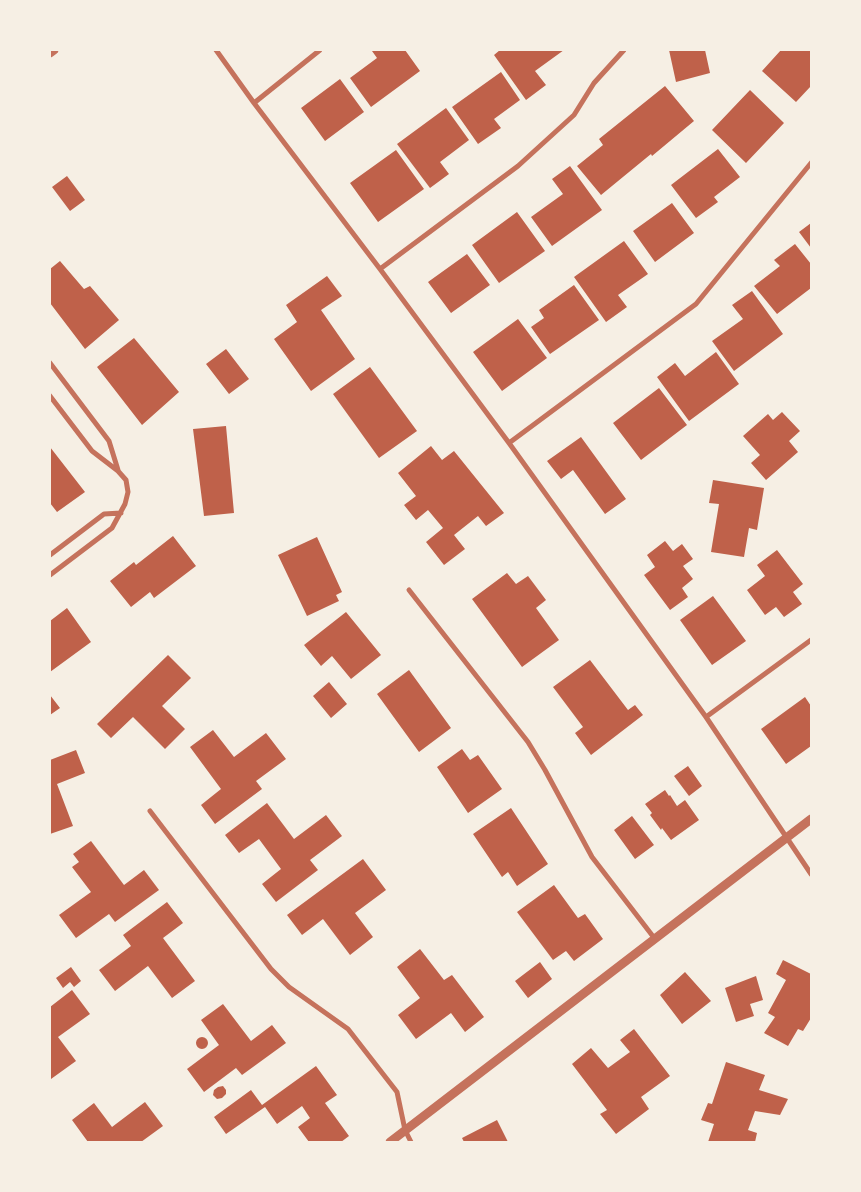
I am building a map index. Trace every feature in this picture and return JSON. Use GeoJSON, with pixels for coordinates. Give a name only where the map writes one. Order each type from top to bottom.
{"type":"FeatureCollection","features":[{"type":"Feature","properties":{"kind":"street"},"geometry":{"type":"LineString","coordinates":[[50,53],[54,50]]}},
{"type":"Feature","properties":{"kind":"street"},"geometry":{"type":"LineString","coordinates":[[216,50],[509,443],[706,717],[811,874]]}},
{"type":"Feature","properties":{"kind":"street"},"geometry":{"type":"LineString","coordinates":[[254,103],[320,50]]}},
{"type":"Feature","properties":{"kind":"street"},"geometry":{"type":"LineString","coordinates":[[380,269],[518,166],[574,115],[594,83],[624,50]]}},
{"type":"Feature","properties":{"kind":"street"},"geometry":{"type":"LineString","coordinates":[[509,443],[696,304],[811,163]]}},
{"type":"Feature","properties":{"kind":"street"},"geometry":{"type":"LineString","coordinates":[[50,363],[109,441],[118,470]]}},
{"type":"Feature","properties":{"kind":"street"},"geometry":{"type":"LineString","coordinates":[[50,396],[92,451],[118,470],[126,480],[128,492],[125,504],[112,528],[50,575]]}},
{"type":"Feature","properties":{"kind":"street"},"geometry":{"type":"LineString","coordinates":[[50,555],[104,514],[121,513]]}},
{"type":"Feature","properties":{"kind":"street"},"geometry":{"type":"LineString","coordinates":[[409,590],[528,742],[592,856],[655,938]]}},
{"type":"Feature","properties":{"kind":"street"},"geometry":{"type":"LineString","coordinates":[[706,717],[811,640]]}},
{"type":"Feature","properties":{"kind":"street"},"geometry":{"type":"LineString","coordinates":[[150,811],[271,969],[290,987],[348,1029],[397,1092],[405,1130],[411,1142]]}},
{"type":"Feature","properties":{"kind":"street"},"geometry":{"type":"LineString","coordinates":[[390,1142],[811,819]]}},
{"type":"Feature","properties":{"kind":"building"},"geometry":{"type":"Polygon","coordinates":[[[405,50],[420,71],[371,107],[350,78],[377,58],[372,51],[405,50]]]}},
{"type":"Feature","properties":{"kind":"building"},"geometry":{"type":"Polygon","coordinates":[[[500,50],[564,50],[535,71],[546,85],[526,100],[494,55],[500,50]]]}},
{"type":"Feature","properties":{"kind":"building"},"geometry":{"type":"Polygon","coordinates":[[[669,50],[705,50],[710,73],[676,82],[669,50]]]}},
{"type":"Feature","properties":{"kind":"building"},"geometry":{"type":"Polygon","coordinates":[[[781,50],[811,50],[811,86],[796,102],[762,71],[781,50]]]}},
{"type":"Feature","properties":{"kind":"building"},"geometry":{"type":"Polygon","coordinates":[[[501,72],[520,100],[494,119],[501,128],[478,144],[452,107],[501,72]]]}},
{"type":"Feature","properties":{"kind":"building"},"geometry":{"type":"Polygon","coordinates":[[[340,79],[364,112],[325,141],[301,108],[340,79]]]}},
{"type":"Feature","properties":{"kind":"building"},"geometry":{"type":"Polygon","coordinates":[[[665,86],[694,121],[601,195],[577,166],[603,145],[599,139],[665,86]]]}},
{"type":"Feature","properties":{"kind":"building"},"geometry":{"type":"Polygon","coordinates":[[[750,90],[784,123],[746,163],[712,130],[750,90]]]}},
{"type":"Feature","properties":{"kind":"building"},"geometry":{"type":"Polygon","coordinates":[[[446,108],[469,140],[440,162],[449,174],[430,188],[397,144],[446,108]]]}},
{"type":"Feature","properties":{"kind":"building"},"geometry":{"type":"Polygon","coordinates":[[[718,149],[740,177],[714,197],[718,202],[696,218],[671,185],[718,149]]]}},
{"type":"Feature","properties":{"kind":"building"},"geometry":{"type":"Polygon","coordinates":[[[396,150],[424,189],[378,222],[350,183],[396,150]]]}},
{"type":"Feature","properties":{"kind":"building"},"geometry":{"type":"Polygon","coordinates":[[[570,166],[602,210],[552,246],[531,217],[563,194],[552,179],[570,166]]]}},
{"type":"Feature","properties":{"kind":"building"},"geometry":{"type":"Polygon","coordinates":[[[67,176],[85,200],[70,211],[52,187],[67,176]]]}},
{"type":"Feature","properties":{"kind":"building"},"geometry":{"type":"Polygon","coordinates":[[[672,203],[694,233],[655,262],[633,231],[672,203]]]}},
{"type":"Feature","properties":{"kind":"building"},"geometry":{"type":"Polygon","coordinates":[[[517,212],[545,251],[499,283],[472,245],[517,212]]]}},
{"type":"Feature","properties":{"kind":"building"},"geometry":{"type":"Polygon","coordinates":[[[811,223],[811,248],[799,232],[811,223]]]}},
{"type":"Feature","properties":{"kind":"building"},"geometry":{"type":"Polygon","coordinates":[[[624,241],[648,274],[618,295],[627,307],[606,322],[574,277],[624,241]]]}},
{"type":"Feature","properties":{"kind":"building"},"geometry":{"type":"Polygon","coordinates":[[[795,244],[811,264],[811,288],[777,314],[754,286],[780,266],[774,260],[795,244]]]}},
{"type":"Feature","properties":{"kind":"building"},"geometry":{"type":"Polygon","coordinates":[[[467,254],[490,285],[451,313],[428,282],[467,254]]]}},
{"type":"Feature","properties":{"kind":"building"},"geometry":{"type":"Polygon","coordinates":[[[60,261],[84,289],[90,286],[119,320],[85,349],[50,303],[50,269],[60,261]]]}},
{"type":"Feature","properties":{"kind":"building"},"geometry":{"type":"Polygon","coordinates":[[[327,276],[342,296],[321,310],[355,359],[311,391],[274,339],[297,322],[286,305],[327,276]]]}},
{"type":"Feature","properties":{"kind":"building"},"geometry":{"type":"Polygon","coordinates":[[[574,285],[599,320],[550,354],[531,327],[544,318],[539,310],[574,285]]]}},
{"type":"Feature","properties":{"kind":"building"},"geometry":{"type":"Polygon","coordinates":[[[752,291],[783,334],[734,371],[712,341],[743,319],[732,305],[752,291]]]}},
{"type":"Feature","properties":{"kind":"building"},"geometry":{"type":"Polygon","coordinates":[[[518,319],[547,358],[502,391],[473,352],[518,319]]]}},
{"type":"Feature","properties":{"kind":"building"},"geometry":{"type":"Polygon","coordinates":[[[134,338],[179,392],[142,425],[97,367],[134,338]]]}},
{"type":"Feature","properties":{"kind":"building"},"geometry":{"type":"Polygon","coordinates":[[[226,349],[249,379],[229,394],[206,364],[226,349]]]}},
{"type":"Feature","properties":{"kind":"building"},"geometry":{"type":"Polygon","coordinates":[[[716,352],[739,384],[689,421],[657,377],[675,363],[685,376],[716,352]]]}},
{"type":"Feature","properties":{"kind":"building"},"geometry":{"type":"Polygon","coordinates":[[[370,367],[417,431],[379,458],[333,394],[370,367]]]}},
{"type":"Feature","properties":{"kind":"building"},"geometry":{"type":"Polygon","coordinates":[[[659,388],[687,425],[641,460],[613,423],[659,388]]]}},
{"type":"Feature","properties":{"kind":"building"},"geometry":{"type":"Polygon","coordinates":[[[782,412],[800,431],[789,441],[798,452],[766,480],[751,463],[760,455],[743,436],[768,414],[773,420],[782,412]]]}},
{"type":"Feature","properties":{"kind":"building"},"geometry":{"type":"Polygon","coordinates":[[[226,426],[234,513],[204,516],[193,429],[226,426]]]}},
{"type":"Feature","properties":{"kind":"building"},"geometry":{"type":"Polygon","coordinates":[[[581,437],[626,499],[605,514],[573,470],[561,479],[547,461],[581,437]]]}},
{"type":"Feature","properties":{"kind":"building"},"geometry":{"type":"Polygon","coordinates":[[[431,446],[442,460],[454,451],[504,513],[486,526],[478,516],[454,535],[465,549],[444,565],[426,542],[443,528],[428,510],[416,520],[404,505],[416,496],[398,473],[431,446]]]}},
{"type":"Feature","properties":{"kind":"building"},"geometry":{"type":"Polygon","coordinates":[[[50,447],[85,492],[57,512],[50,503],[50,447]]]}},
{"type":"Feature","properties":{"kind":"building"},"geometry":{"type":"Polygon","coordinates":[[[713,480],[764,488],[757,530],[749,528],[744,557],[711,552],[719,504],[709,503],[713,480]]]}},
{"type":"Feature","properties":{"kind":"building"},"geometry":{"type":"Polygon","coordinates":[[[173,536],[196,566],[154,598],[150,592],[131,607],[110,581],[134,562],[136,565],[173,536]]]}},
{"type":"Feature","properties":{"kind":"building"},"geometry":{"type":"Polygon","coordinates":[[[317,537],[342,592],[336,595],[339,601],[307,616],[278,555],[317,537]]]}},
{"type":"Feature","properties":{"kind":"building"},"geometry":{"type":"Polygon","coordinates":[[[665,541],[673,551],[682,544],[693,559],[683,566],[693,579],[682,588],[688,597],[670,610],[644,575],[655,567],[647,555],[665,541]]]}},
{"type":"Feature","properties":{"kind":"building"},"geometry":{"type":"Polygon","coordinates":[[[777,550],[803,584],[793,592],[802,604],[784,617],[776,607],[765,615],[747,590],[765,576],[757,565],[777,550]]]}},
{"type":"Feature","properties":{"kind":"building"},"geometry":{"type":"Polygon","coordinates":[[[507,573],[516,584],[528,576],[546,600],[536,608],[559,640],[522,667],[472,599],[507,573]]]}},
{"type":"Feature","properties":{"kind":"building"},"geometry":{"type":"Polygon","coordinates":[[[713,596],[746,641],[712,665],[680,620],[713,596]]]}},
{"type":"Feature","properties":{"kind":"building"},"geometry":{"type":"Polygon","coordinates":[[[67,608],[91,642],[50,672],[50,621],[67,608]]]}},
{"type":"Feature","properties":{"kind":"building"},"geometry":{"type":"Polygon","coordinates":[[[346,612],[381,655],[351,679],[332,656],[321,666],[304,645],[346,612]]]}},
{"type":"Feature","properties":{"kind":"building"},"geometry":{"type":"Polygon","coordinates":[[[168,655],[191,678],[162,706],[185,729],[165,749],[133,717],[111,738],[97,724],[168,655]]]}},
{"type":"Feature","properties":{"kind":"building"},"geometry":{"type":"Polygon","coordinates":[[[590,660],[628,710],[635,705],[643,715],[591,755],[575,733],[583,727],[553,687],[590,660]]]}},
{"type":"Feature","properties":{"kind":"building"},"geometry":{"type":"Polygon","coordinates":[[[409,670],[451,728],[419,752],[377,694],[409,670]]]}},
{"type":"Feature","properties":{"kind":"building"},"geometry":{"type":"Polygon","coordinates":[[[329,682],[347,704],[331,718],[313,696],[329,682]]]}},
{"type":"Feature","properties":{"kind":"building"},"geometry":{"type":"Polygon","coordinates":[[[50,695],[60,708],[50,715],[50,695]]]}},
{"type":"Feature","properties":{"kind":"building"},"geometry":{"type":"Polygon","coordinates":[[[805,697],[811,706],[811,746],[786,764],[761,729],[805,697]]]}},
{"type":"Feature","properties":{"kind":"building"},"geometry":{"type":"Polygon","coordinates":[[[213,730],[234,757],[266,733],[286,759],[256,781],[262,789],[215,824],[201,805],[221,789],[190,747],[213,730]]]}},
{"type":"Feature","properties":{"kind":"building"},"geometry":{"type":"Polygon","coordinates":[[[462,749],[470,760],[478,755],[502,789],[468,813],[437,767],[462,749]]]}},
{"type":"Feature","properties":{"kind":"building"},"geometry":{"type":"Polygon","coordinates":[[[76,750],[85,773],[57,784],[73,826],[50,834],[50,760],[76,750]]]}},
{"type":"Feature","properties":{"kind":"building"},"geometry":{"type":"Polygon","coordinates":[[[688,766],[702,786],[689,796],[674,776],[688,766]]]}},
{"type":"Feature","properties":{"kind":"building"},"geometry":{"type":"Polygon","coordinates":[[[665,790],[677,806],[685,800],[699,820],[671,840],[650,815],[652,813],[645,804],[665,790]]]}},
{"type":"Feature","properties":{"kind":"building"},"geometry":{"type":"Polygon","coordinates":[[[267,803],[294,839],[326,815],[342,836],[310,860],[318,870],[276,902],[262,884],[281,869],[259,839],[239,853],[225,835],[267,803]]]}},
{"type":"Feature","properties":{"kind":"building"},"geometry":{"type":"Polygon","coordinates":[[[511,808],[548,864],[517,886],[508,872],[502,877],[473,834],[511,808]]]}},
{"type":"Feature","properties":{"kind":"building"},"geometry":{"type":"Polygon","coordinates":[[[632,816],[654,845],[635,859],[614,830],[632,816]]]}},
{"type":"Feature","properties":{"kind":"building"},"geometry":{"type":"Polygon","coordinates":[[[91,841],[124,885],[144,870],[159,890],[115,922],[109,914],[76,938],[59,915],[91,892],[72,867],[79,862],[73,854],[91,841]]]}},
{"type":"Feature","properties":{"kind":"building"},"geometry":{"type":"Polygon","coordinates":[[[363,859],[386,890],[355,913],[373,937],[350,955],[323,919],[302,935],[287,915],[363,859]]]}},
{"type":"Feature","properties":{"kind":"building"},"geometry":{"type":"Polygon","coordinates":[[[554,885],[578,918],[585,914],[603,939],[574,961],[566,951],[553,960],[517,912],[554,885]]]}},
{"type":"Feature","properties":{"kind":"building"},"geometry":{"type":"Polygon","coordinates":[[[167,902],[183,923],[163,938],[195,981],[172,998],[148,966],[115,991],[99,970],[131,946],[123,935],[167,902]]]}},
{"type":"Feature","properties":{"kind":"building"},"geometry":{"type":"Polygon","coordinates":[[[420,949],[444,980],[452,975],[484,1017],[465,1032],[451,1013],[416,1039],[398,1015],[420,998],[397,967],[420,949]]]}},
{"type":"Feature","properties":{"kind":"building"},"geometry":{"type":"Polygon","coordinates":[[[783,960],[811,974],[811,1018],[803,1031],[798,1029],[788,1046],[764,1033],[775,1017],[768,1013],[786,980],[776,974],[783,960]]]}},
{"type":"Feature","properties":{"kind":"building"},"geometry":{"type":"Polygon","coordinates":[[[540,962],[552,979],[528,998],[515,981],[540,962]]]}},
{"type":"Feature","properties":{"kind":"building"},"geometry":{"type":"Polygon","coordinates":[[[71,967],[81,981],[74,987],[70,982],[63,988],[56,978],[71,967]]]}},
{"type":"Feature","properties":{"kind":"building"},"geometry":{"type":"Polygon","coordinates":[[[685,972],[711,1001],[682,1024],[660,995],[685,972]]]}},
{"type":"Feature","properties":{"kind":"building"},"geometry":{"type":"Polygon","coordinates":[[[756,976],[763,1000],[750,1004],[754,1016],[736,1022],[725,988],[756,976]]]}},
{"type":"Feature","properties":{"kind":"building"},"geometry":{"type":"Polygon","coordinates":[[[72,990],[90,1014],[58,1037],[76,1061],[51,1079],[50,1007],[72,990]]]}},
{"type":"Feature","properties":{"kind":"building"},"geometry":{"type":"Polygon","coordinates":[[[223,1004],[251,1041],[272,1025],[286,1043],[242,1075],[236,1068],[204,1092],[187,1069],[219,1045],[201,1020],[223,1004]]]}},
{"type":"Feature","properties":{"kind":"building"},"geometry":{"type":"Polygon","coordinates":[[[634,1029],[670,1076],[641,1097],[649,1109],[616,1134],[600,1114],[607,1110],[572,1064],[591,1048],[608,1068],[630,1052],[620,1040],[634,1029]]]}},
{"type":"Feature","properties":{"kind":"building"},"geometry":{"type":"Polygon","coordinates":[[[204,1037],[207,1038],[207,1048],[200,1049],[197,1048],[196,1041],[197,1038],[204,1037]]]}},
{"type":"Feature","properties":{"kind":"building"},"geometry":{"type":"Polygon","coordinates":[[[726,1062],[765,1075],[759,1090],[788,1099],[780,1115],[755,1111],[748,1130],[757,1133],[755,1142],[708,1142],[714,1124],[701,1120],[708,1103],[712,1104],[726,1062]]]}},
{"type":"Feature","properties":{"kind":"building"},"geometry":{"type":"Polygon","coordinates":[[[316,1066],[337,1095],[325,1103],[349,1136],[341,1142],[309,1142],[298,1127],[310,1118],[302,1106],[277,1124],[265,1107],[226,1134],[214,1117],[251,1090],[262,1105],[316,1066]]]}},
{"type":"Feature","properties":{"kind":"building"},"geometry":{"type":"Polygon","coordinates":[[[223,1086],[226,1094],[222,1098],[217,1099],[213,1095],[214,1090],[223,1086]]]}},
{"type":"Feature","properties":{"kind":"building"},"geometry":{"type":"Polygon","coordinates":[[[145,1102],[163,1126],[141,1142],[88,1142],[72,1120],[94,1103],[112,1127],[145,1102]]]}},
{"type":"Feature","properties":{"kind":"building"},"geometry":{"type":"Polygon","coordinates":[[[497,1120],[508,1142],[464,1142],[462,1138],[497,1120]]]}}]}
